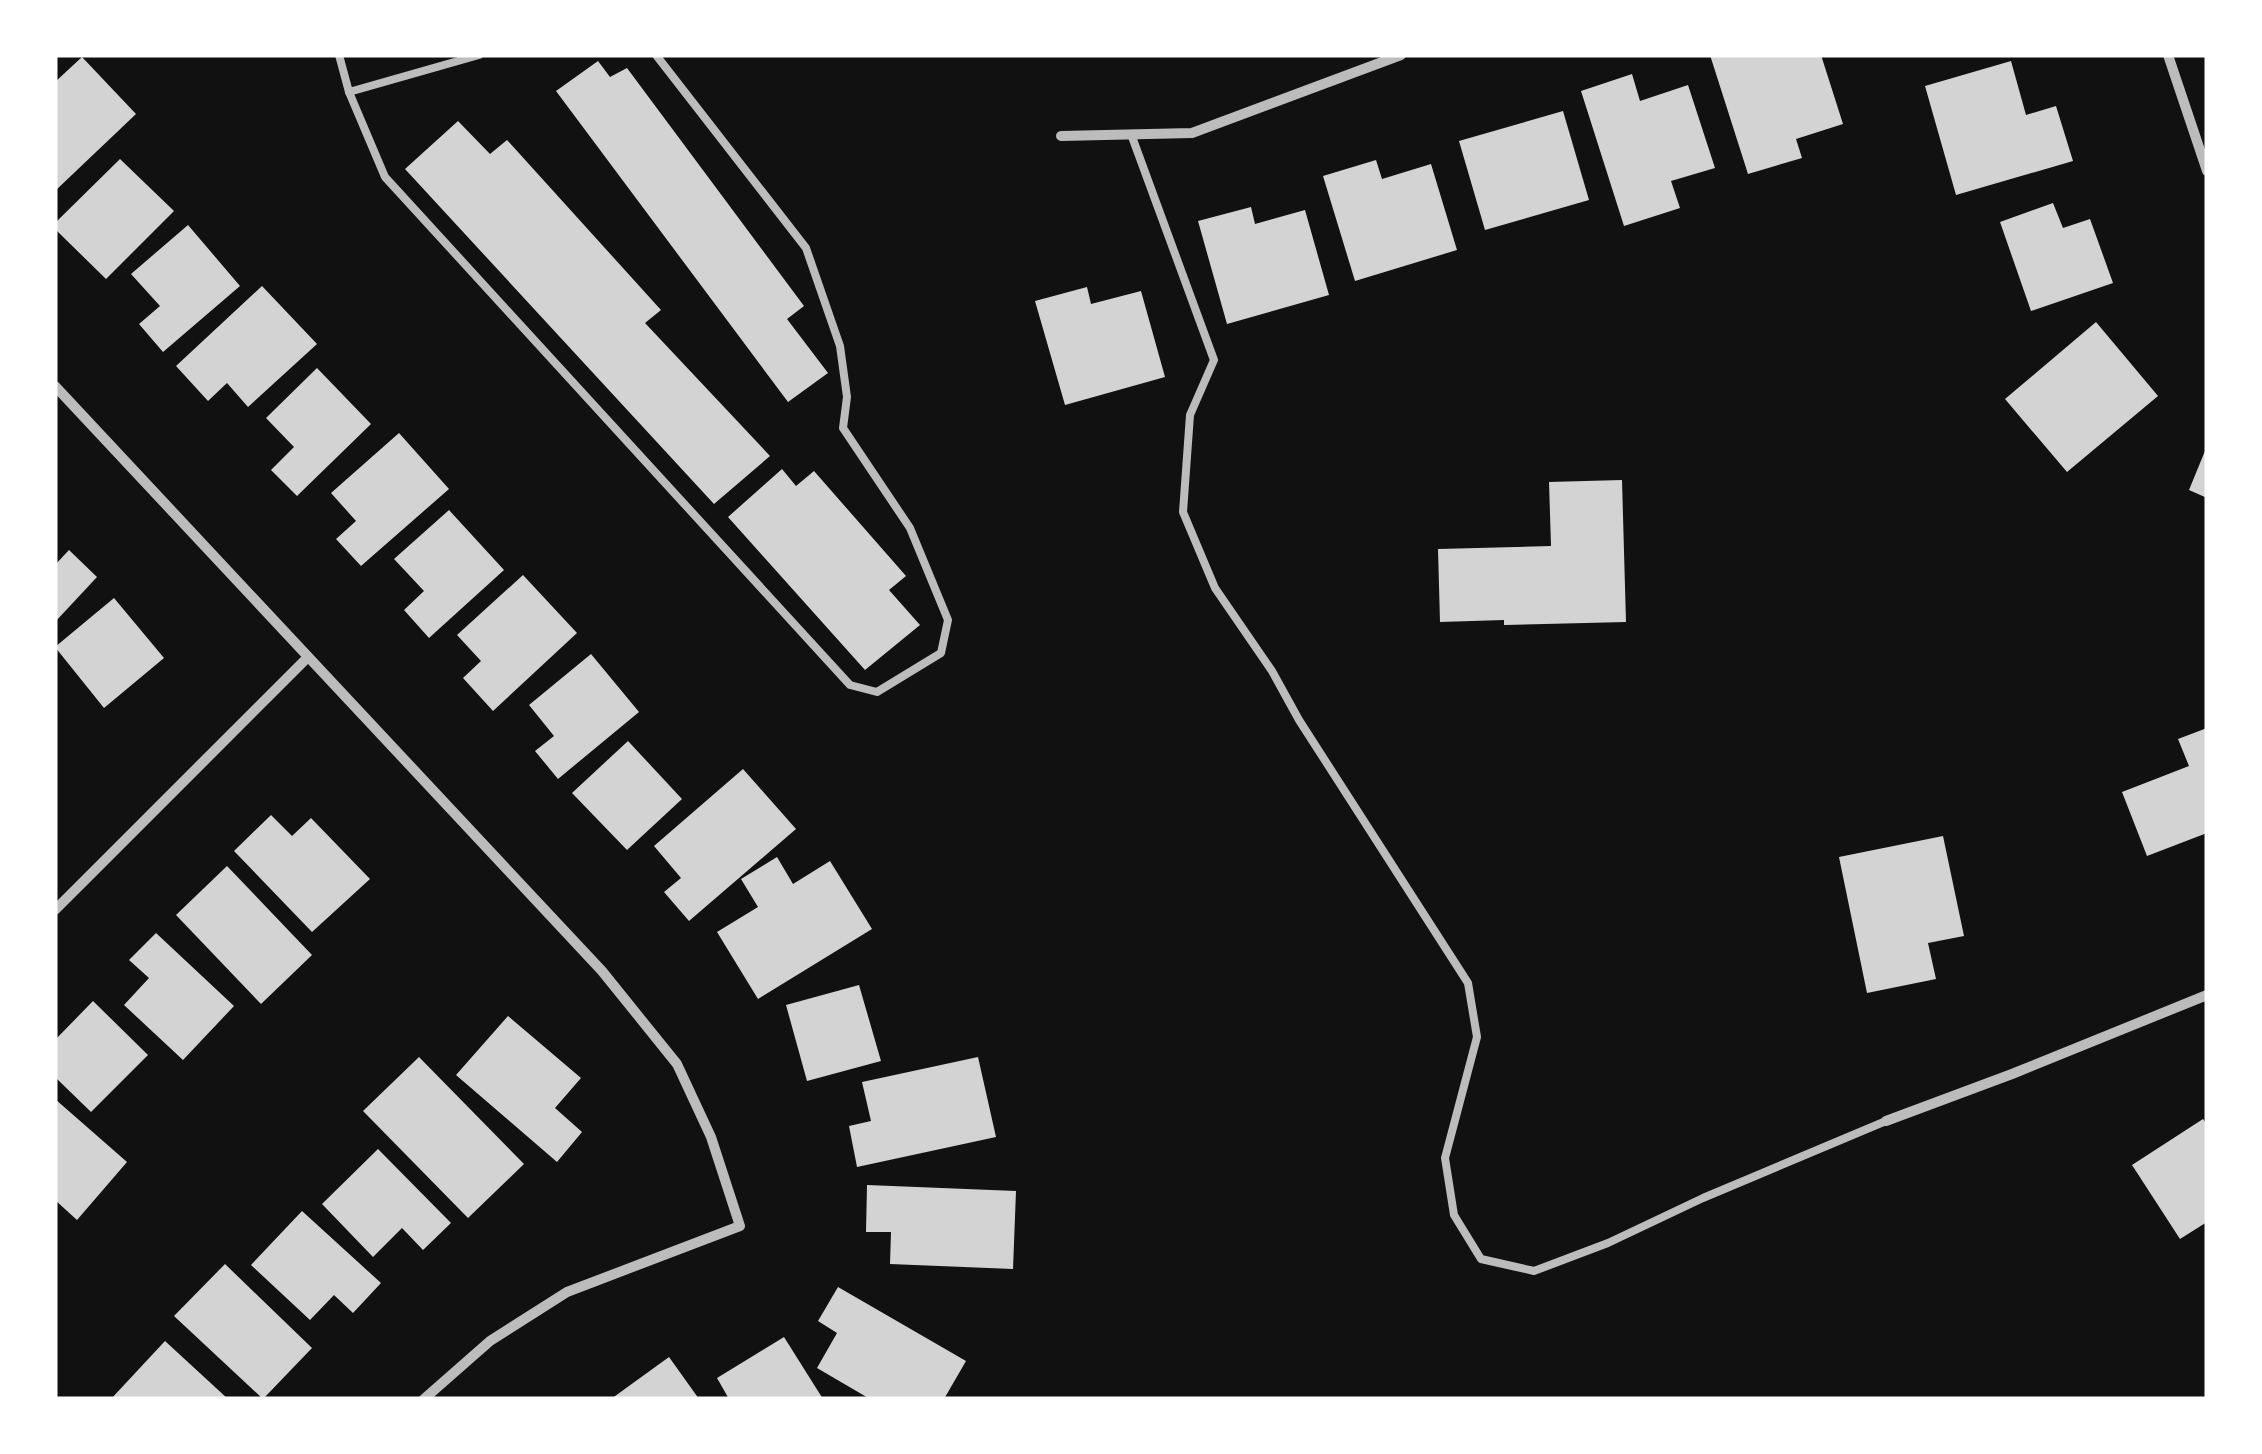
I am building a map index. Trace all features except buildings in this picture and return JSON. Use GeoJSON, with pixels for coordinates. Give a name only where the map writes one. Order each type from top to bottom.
{"type":"FeatureCollection","features":[{"type":"Feature","properties":{"kind":"street"},"geometry":{"type":"LineString","coordinates":[[1060,136],[1192,133],[1401,55]]}},
{"type":"Feature","properties":{"kind":"street"},"geometry":{"type":"LineString","coordinates":[[2168,55],[2207,170]]}},
{"type":"Feature","properties":{"kind":"street"},"geometry":{"type":"LineString","coordinates":[[55,386],[602,971],[677,1064],[712,1137],[740,1226],[705,1236],[567,1292],[490,1342],[424,1399]]}},
{"type":"Feature","properties":{"kind":"street"},"geometry":{"type":"LineString","coordinates":[[55,910],[308,658]]}},
{"type":"Feature","properties":{"kind":"street"},"geometry":{"type":"LineString","coordinates":[[1886,1120],[2207,995]]}},
{"type":"Feature","properties":{"kind":"lane"},"geometry":{"type":"LineString","coordinates":[[339,55],[349,92],[385,177],[850,685],[877,692],[941,653],[948,620],[910,528],[843,428],[847,397],[840,346],[806,248],[656,55]]}},
{"type":"Feature","properties":{"kind":"lane"},"geometry":{"type":"LineString","coordinates":[[349,92],[479,55]]}},
{"type":"Feature","properties":{"kind":"lane"},"geometry":{"type":"LineString","coordinates":[[1131,134],[1214,360],[1190,416],[1183,512],[1216,588],[1468,983],[1478,1037],[1444,1158],[1454,1214],[1480,1259],[1534,1272],[1886,1120]]}}]}
